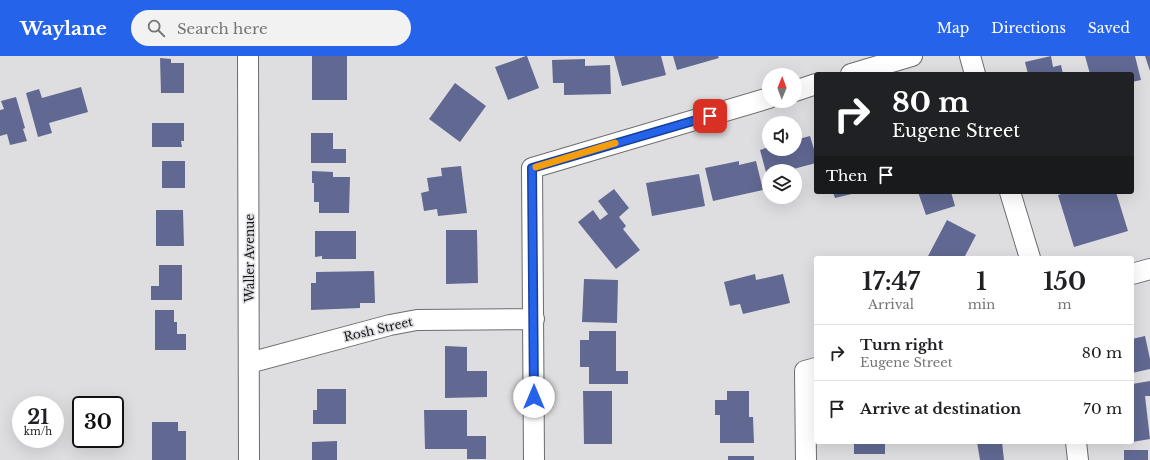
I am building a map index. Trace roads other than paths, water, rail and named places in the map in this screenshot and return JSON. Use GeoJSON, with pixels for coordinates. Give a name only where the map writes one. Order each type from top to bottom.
{"type":"FeatureCollection","features":[{"type":"Feature","properties":{"kind":"street","name":"Waller Avenue"},"geometry":{"type":"LineString","coordinates":[[248,56],[249,460]]}},
{"type":"Feature","properties":{"kind":"street"},"geometry":{"type":"LineString","coordinates":[[858,72],[912,56]]}},
{"type":"Feature","properties":{"kind":"street"},"geometry":{"type":"LineString","coordinates":[[970,56],[974,72]]}},
{"type":"Feature","properties":{"kind":"street"},"geometry":{"type":"LineString","coordinates":[[802,88],[814,85]]}},
{"type":"Feature","properties":{"kind":"street"},"geometry":{"type":"LineString","coordinates":[[534,460],[532,168],[762,100]]}},
{"type":"Feature","properties":{"kind":"street"},"geometry":{"type":"LineString","coordinates":[[1011,194],[1029,256]]}},
{"type":"Feature","properties":{"kind":"street"},"geometry":{"type":"LineString","coordinates":[[1134,273],[1150,269]]}},
{"type":"Feature","properties":{"kind":"street","name":"Rosh Street"},"geometry":{"type":"LineString","coordinates":[[249,363],[390,325],[411,321],[534,319]]}},
{"type":"Feature","properties":{"kind":"street"},"geometry":{"type":"LineString","coordinates":[[806,460],[811,369]]}},
{"type":"Feature","properties":{"kind":"street"},"geometry":{"type":"LineString","coordinates":[[1076,444],[1078,460]]}}]}
